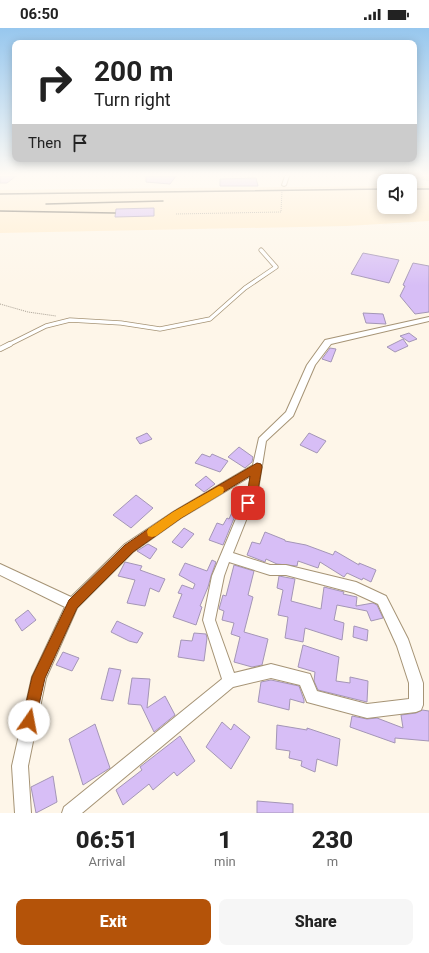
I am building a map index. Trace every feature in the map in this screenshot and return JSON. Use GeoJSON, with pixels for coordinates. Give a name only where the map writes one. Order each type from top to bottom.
{"type":"FeatureCollection","features":[{"type":"Feature","properties":{"kind":"street"},"geometry":{"type":"LineString","coordinates":[[230,682],[209,620],[218,576],[253,490],[262,440],[290,414],[311,365],[328,342],[429,319]]}},
{"type":"Feature","properties":{"kind":"street"},"geometry":{"type":"LineString","coordinates":[[23,813],[20,766],[39,677],[73,604],[129,548],[177,515],[257,467]]}},
{"type":"Feature","properties":{"kind":"street"},"geometry":{"type":"LineString","coordinates":[[70,813],[230,682],[271,671],[305,679],[312,697],[367,711],[416,705],[416,683],[414,676],[403,644],[382,600],[356,588],[286,570],[270,570],[226,556]]}},
{"type":"Feature","properties":{"kind":"street"},"geometry":{"type":"LineString","coordinates":[[0,569],[73,604]]}},
{"type":"Feature","properties":{"kind":"lane"},"geometry":{"type":"LineString","coordinates":[[0,349],[46,326],[70,320],[121,323],[160,329],[210,319],[245,288],[276,267],[261,250]]}},
{"type":"Feature","properties":{"kind":"path"},"geometry":{"type":"LineString","coordinates":[[176,214],[248,213]]}},
{"type":"Feature","properties":{"kind":"path"},"geometry":{"type":"LineString","coordinates":[[0,304],[28,312],[56,316]]}},
{"type":"Feature","properties":{"kind":"shaded area"},"geometry":{"type":"Polygon","coordinates":[[[0,213],[377,213],[377,214],[417,214],[417,213],[429,213],[429,221],[347,226],[0,233],[0,213]]]}},
{"type":"Feature","properties":{"kind":"building"},"geometry":{"type":"Polygon","coordinates":[[[116,213],[154,213],[154,216],[115,217],[116,213]]]}},
{"type":"Feature","properties":{"kind":"building"},"geometry":{"type":"Polygon","coordinates":[[[363,253],[399,260],[389,283],[351,274],[363,253]]]}},
{"type":"Feature","properties":{"kind":"building"},"geometry":{"type":"Polygon","coordinates":[[[413,263],[429,266],[429,312],[415,314],[400,296],[405,286],[403,285],[413,263]]]}},
{"type":"Feature","properties":{"kind":"building"},"geometry":{"type":"Polygon","coordinates":[[[363,313],[383,314],[386,324],[366,323],[363,313]]]}},
{"type":"Feature","properties":{"kind":"building"},"geometry":{"type":"Polygon","coordinates":[[[409,333],[417,339],[409,342],[400,336],[409,333]]]}},
{"type":"Feature","properties":{"kind":"building"},"geometry":{"type":"Polygon","coordinates":[[[403,339],[408,346],[395,352],[387,347],[403,339]]]}},
{"type":"Feature","properties":{"kind":"building"},"geometry":{"type":"Polygon","coordinates":[[[330,348],[336,349],[331,362],[322,359],[330,348]]]}},
{"type":"Feature","properties":{"kind":"building"},"geometry":{"type":"Polygon","coordinates":[[[147,433],[152,439],[140,444],[136,438],[147,433]]]}},
{"type":"Feature","properties":{"kind":"building"},"geometry":{"type":"Polygon","coordinates":[[[309,433],[326,441],[317,453],[300,445],[309,433]]]}},
{"type":"Feature","properties":{"kind":"building"},"geometry":{"type":"Polygon","coordinates":[[[239,447],[253,457],[252,462],[245,468],[228,457],[239,447]]]}},
{"type":"Feature","properties":{"kind":"building"},"geometry":{"type":"Polygon","coordinates":[[[202,454],[210,457],[212,454],[228,461],[220,472],[195,463],[202,454]]]}},
{"type":"Feature","properties":{"kind":"building"},"geometry":{"type":"Polygon","coordinates":[[[206,476],[215,484],[204,492],[195,485],[206,476]]]}},
{"type":"Feature","properties":{"kind":"building"},"geometry":{"type":"Polygon","coordinates":[[[136,495],[153,508],[131,528],[113,515],[136,495]]]}},
{"type":"Feature","properties":{"kind":"building"},"geometry":{"type":"Polygon","coordinates":[[[233,510],[237,511],[223,545],[209,540],[217,523],[223,525],[227,518],[229,519],[233,510]]]}},
{"type":"Feature","properties":{"kind":"building"},"geometry":{"type":"Polygon","coordinates":[[[184,528],[194,534],[182,548],[172,542],[184,528]]]}},
{"type":"Feature","properties":{"kind":"building"},"geometry":{"type":"Polygon","coordinates":[[[265,532],[285,541],[306,545],[333,555],[335,551],[359,565],[359,563],[376,570],[371,582],[363,578],[362,580],[347,573],[344,577],[320,562],[318,568],[298,561],[297,566],[277,564],[266,559],[265,562],[247,555],[252,542],[260,544],[265,532]]]}},
{"type":"Feature","properties":{"kind":"building"},"geometry":{"type":"Polygon","coordinates":[[[148,544],[157,549],[150,559],[137,551],[148,544]]]}},
{"type":"Feature","properties":{"kind":"building"},"geometry":{"type":"Polygon","coordinates":[[[212,560],[216,562],[200,606],[202,607],[196,625],[173,617],[182,594],[178,593],[182,585],[193,589],[195,584],[179,575],[185,563],[207,571],[212,560]]]}},
{"type":"Feature","properties":{"kind":"building"},"geometry":{"type":"Polygon","coordinates":[[[125,562],[142,566],[140,570],[165,579],[159,592],[150,588],[145,606],[127,603],[135,580],[118,576],[125,562]]]}},
{"type":"Feature","properties":{"kind":"building"},"geometry":{"type":"Polygon","coordinates":[[[234,565],[254,571],[248,595],[253,597],[244,632],[268,639],[262,665],[252,667],[234,662],[240,637],[231,634],[234,623],[222,620],[224,611],[219,609],[223,595],[226,596],[234,565]]]}},
{"type":"Feature","properties":{"kind":"building"},"geometry":{"type":"Polygon","coordinates":[[[279,576],[295,579],[291,601],[321,609],[324,587],[357,597],[356,606],[373,603],[377,605],[383,618],[371,621],[367,611],[337,605],[334,620],[344,623],[342,640],[305,628],[303,642],[285,638],[288,617],[278,615],[283,590],[277,588],[279,576]]]}},
{"type":"Feature","properties":{"kind":"building"},"geometry":{"type":"Polygon","coordinates":[[[28,610],[36,620],[22,631],[15,620],[28,610]]]}},
{"type":"Feature","properties":{"kind":"building"},"geometry":{"type":"Polygon","coordinates":[[[117,621],[143,633],[137,643],[129,641],[111,632],[117,621]]]}},
{"type":"Feature","properties":{"kind":"building"},"geometry":{"type":"Polygon","coordinates":[[[354,626],[368,630],[367,641],[353,637],[354,626]]]}},
{"type":"Feature","properties":{"kind":"building"},"geometry":{"type":"Polygon","coordinates":[[[194,633],[206,634],[207,638],[204,661],[178,657],[181,640],[192,641],[194,633]]]}},
{"type":"Feature","properties":{"kind":"building"},"geometry":{"type":"Polygon","coordinates":[[[303,645],[339,657],[336,681],[350,683],[350,677],[368,681],[367,702],[318,690],[314,681],[315,672],[298,667],[303,645]]]}},
{"type":"Feature","properties":{"kind":"building"},"geometry":{"type":"Polygon","coordinates":[[[63,652],[79,658],[72,671],[56,665],[63,652]]]}},
{"type":"Feature","properties":{"kind":"building"},"geometry":{"type":"Polygon","coordinates":[[[109,668],[121,670],[113,701],[101,699],[109,668]]]}},
{"type":"Feature","properties":{"kind":"building"},"geometry":{"type":"Polygon","coordinates":[[[132,678],[150,679],[147,708],[165,696],[175,715],[154,732],[141,705],[128,704],[132,678]]]}},
{"type":"Feature","properties":{"kind":"building"},"geometry":{"type":"Polygon","coordinates":[[[271,680],[299,686],[304,703],[290,699],[289,710],[258,702],[261,682],[271,680]]]}},
{"type":"Feature","properties":{"kind":"building"},"geometry":{"type":"Polygon","coordinates":[[[422,710],[429,711],[429,741],[395,738],[395,743],[350,727],[352,716],[367,719],[377,718],[403,728],[401,715],[416,713],[422,710]]]}},
{"type":"Feature","properties":{"kind":"building"},"geometry":{"type":"Polygon","coordinates":[[[222,722],[231,730],[234,724],[250,737],[231,769],[206,747],[222,722]]]}},
{"type":"Feature","properties":{"kind":"building"},"geometry":{"type":"Polygon","coordinates":[[[95,724],[110,768],[83,785],[69,739],[95,724]]]}},
{"type":"Feature","properties":{"kind":"building"},"geometry":{"type":"Polygon","coordinates":[[[277,725],[307,730],[307,728],[340,739],[337,766],[317,759],[315,772],[301,766],[302,761],[289,758],[290,751],[276,749],[277,725]]]}},
{"type":"Feature","properties":{"kind":"building"},"geometry":{"type":"Polygon","coordinates":[[[180,736],[195,761],[177,776],[174,772],[153,790],[149,784],[123,805],[116,790],[142,770],[140,767],[180,736]]]}},
{"type":"Feature","properties":{"kind":"building"},"geometry":{"type":"Polygon","coordinates":[[[53,776],[57,802],[36,813],[31,787],[53,776]]]}},
{"type":"Feature","properties":{"kind":"building"},"geometry":{"type":"Polygon","coordinates":[[[257,801],[293,804],[293,813],[257,813],[257,801]]]}},
{"type":"Feature","properties":{"kind":"railway"},"geometry":{"type":"LineString","coordinates":[[94,213],[115,213]]}},
{"type":"Feature","properties":{"kind":"slow traffic"},"geometry":{"type":"LineString","coordinates":[[152,532],[219,490]]}},
{"type":"Feature","properties":{"kind":"route"},"geometry":{"type":"LineString","coordinates":[[29,721],[39,677],[73,604],[129,548],[177,515],[257,467],[253,490],[248,503]]}}]}
